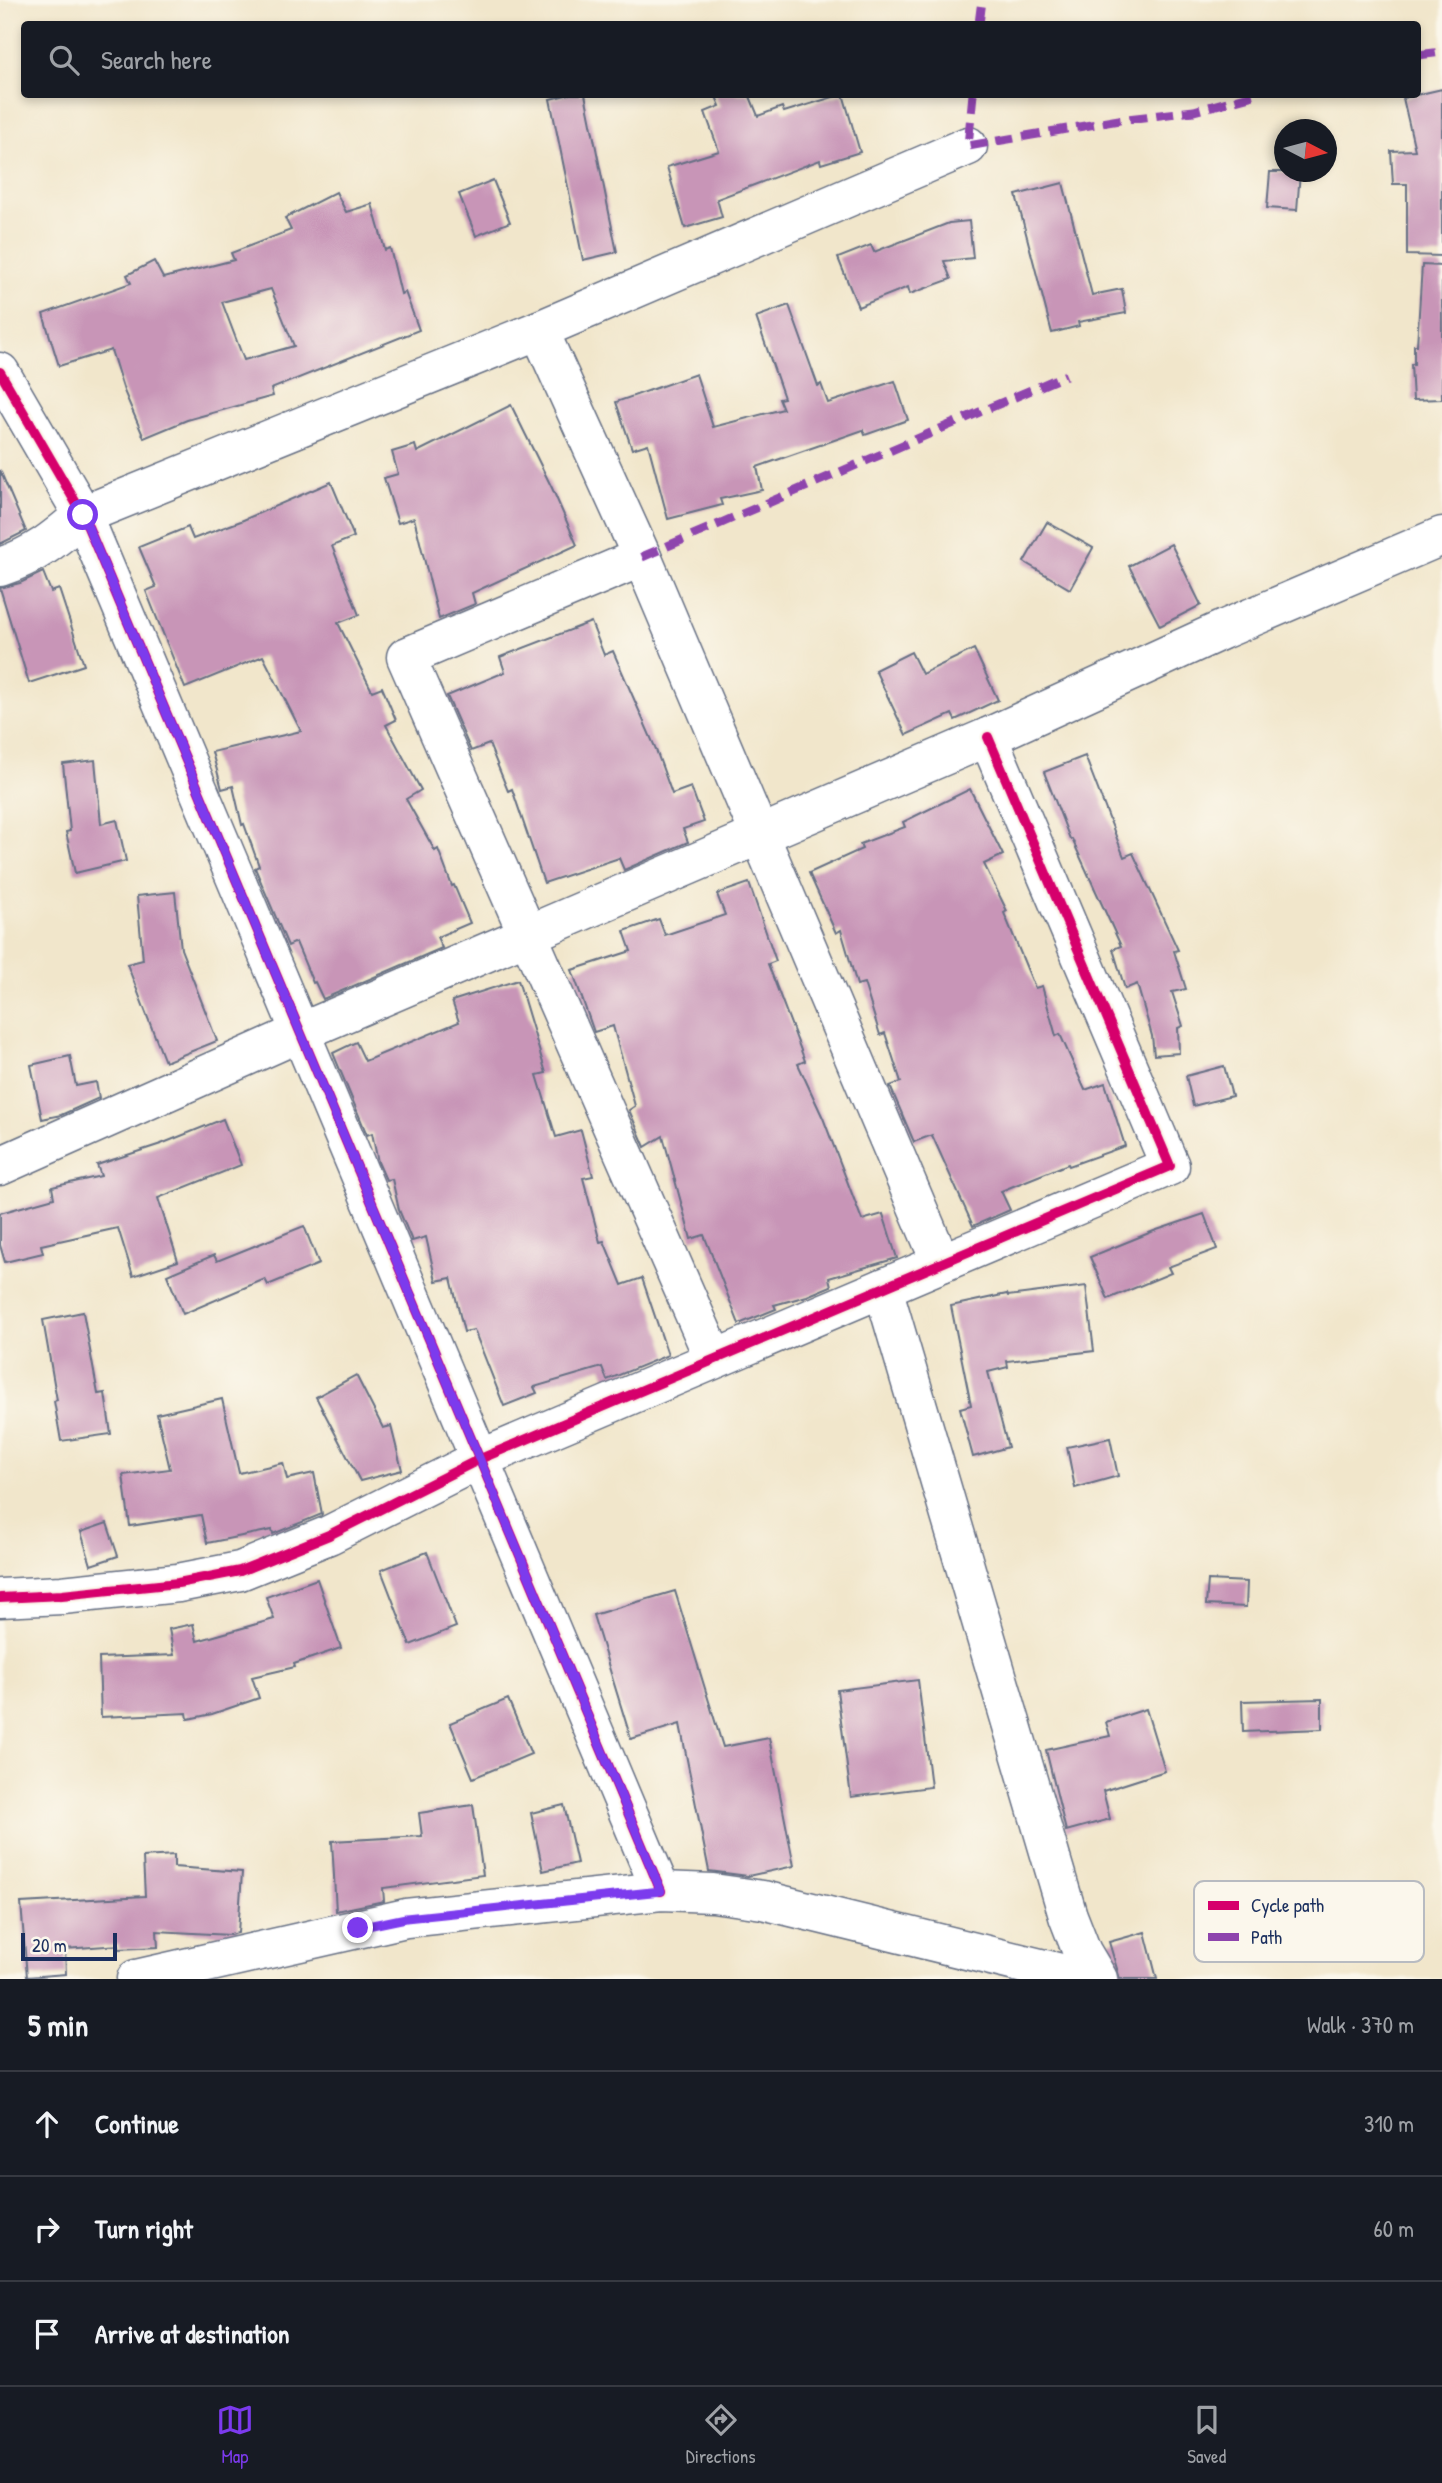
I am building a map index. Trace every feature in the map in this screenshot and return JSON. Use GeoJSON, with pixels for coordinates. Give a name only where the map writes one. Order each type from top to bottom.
{"type":"FeatureCollection","features":[{"type":"Feature","properties":{"kind":"street"},"geometry":{"type":"LineString","coordinates":[[0,567],[47,546],[83,515],[539,330],[968,146]]}},
{"type":"Feature","properties":{"kind":"street"},"geometry":{"type":"LineString","coordinates":[[539,330],[642,557],[941,1263]]}},
{"type":"Feature","properties":{"kind":"street"},"geometry":{"type":"LineString","coordinates":[[0,372],[83,515],[661,1891]]}},
{"type":"Feature","properties":{"kind":"street"},"geometry":{"type":"LineString","coordinates":[[0,1166],[301,1032],[988,737],[1222,630],[1442,536]]}},
{"type":"Feature","properties":{"kind":"street"},"geometry":{"type":"LineString","coordinates":[[642,557],[406,657],[714,1359]]}},
{"type":"Feature","properties":{"kind":"street"},"geometry":{"type":"LineString","coordinates":[[0,1598],[62,1595],[178,1583],[240,1571],[329,1535],[480,1459],[1170,1166],[988,737]]}},
{"type":"Feature","properties":{"kind":"street"},"geometry":{"type":"LineString","coordinates":[[883,1288],[1069,1916],[1082,1952],[1098,1979]]}},
{"type":"Feature","properties":{"kind":"street"},"geometry":{"type":"LineString","coordinates":[[136,1979],[406,1918],[661,1891],[713,1893],[763,1900],[1086,1979]]}},
{"type":"Feature","properties":{"kind":"building"},"geometry":{"type":"Polygon","coordinates":[[[1442,89],[1442,256],[1407,255],[1407,184],[1393,184],[1391,151],[1415,150],[1403,98],[1421,98],[1421,94],[1442,89]]]}},
{"type":"Feature","properties":{"kind":"building"},"geometry":{"type":"Polygon","coordinates":[[[586,98],[617,252],[583,260],[550,99],[586,98]]]}},
{"type":"Feature","properties":{"kind":"building"},"geometry":{"type":"Polygon","coordinates":[[[717,98],[751,98],[758,116],[782,107],[784,112],[830,98],[844,98],[860,152],[821,164],[820,160],[717,199],[722,217],[685,228],[667,167],[719,151],[705,112],[720,106],[717,98]]]}},
{"type":"Feature","properties":{"kind":"building"},"geometry":{"type":"Polygon","coordinates":[[[1270,172],[1274,172],[1274,182],[1299,182],[1297,210],[1267,208],[1270,172]]]}},
{"type":"Feature","properties":{"kind":"building"},"geometry":{"type":"Polygon","coordinates":[[[493,180],[510,222],[476,236],[459,194],[493,180]]]}},
{"type":"Feature","properties":{"kind":"building"},"geometry":{"type":"Polygon","coordinates":[[[1063,183],[1092,295],[1122,289],[1126,313],[1078,322],[1079,326],[1052,333],[1016,195],[1063,183]]]}},
{"type":"Feature","properties":{"kind":"building"},"geometry":{"type":"Polygon","coordinates":[[[336,192],[346,212],[372,204],[385,250],[390,248],[401,294],[405,292],[419,330],[271,389],[273,396],[187,420],[144,438],[124,391],[111,350],[59,366],[43,314],[131,283],[127,275],[154,261],[163,278],[234,260],[231,253],[291,230],[285,218],[336,192]],[[271,289],[222,302],[244,360],[294,346],[271,289]]]}},
{"type":"Feature","properties":{"kind":"building"},"geometry":{"type":"Polygon","coordinates":[[[969,221],[973,258],[944,261],[951,279],[910,294],[908,287],[858,307],[838,258],[871,245],[874,252],[949,223],[969,221]]]}},
{"type":"Feature","properties":{"kind":"building"},"geometry":{"type":"Polygon","coordinates":[[[1422,265],[1442,266],[1442,399],[1413,400],[1411,364],[1414,364],[1414,345],[1417,345],[1422,265]]]}},
{"type":"Feature","properties":{"kind":"building"},"geometry":{"type":"Polygon","coordinates":[[[789,305],[818,386],[821,384],[828,403],[895,381],[908,420],[865,435],[863,430],[757,467],[762,490],[720,499],[722,505],[668,519],[648,444],[632,449],[616,402],[696,374],[713,427],[783,409],[779,399],[784,398],[756,317],[789,305]]]}},
{"type":"Feature","properties":{"kind":"building"},"geometry":{"type":"Polygon","coordinates":[[[511,405],[577,545],[472,593],[475,604],[439,619],[414,518],[398,523],[384,478],[398,474],[392,452],[415,445],[417,452],[511,405]]]}},
{"type":"Feature","properties":{"kind":"building"},"geometry":{"type":"Polygon","coordinates":[[[0,470],[26,531],[0,544],[0,470]]]}},
{"type":"Feature","properties":{"kind":"building"},"geometry":{"type":"Polygon","coordinates":[[[331,482],[354,537],[332,546],[359,615],[338,623],[372,691],[382,687],[396,720],[386,725],[421,790],[406,799],[435,851],[438,849],[470,923],[437,937],[442,948],[323,999],[315,982],[313,983],[296,942],[288,946],[255,868],[259,866],[244,824],[242,825],[233,786],[222,789],[212,752],[301,731],[263,656],[185,688],[146,591],[156,587],[139,547],[188,527],[193,539],[331,482]]]}},
{"type":"Feature","properties":{"kind":"building"},"geometry":{"type":"Polygon","coordinates":[[[1047,522],[1093,548],[1070,589],[1024,562],[1047,522]]]}},
{"type":"Feature","properties":{"kind":"building"},"geometry":{"type":"Polygon","coordinates":[[[1171,544],[1201,605],[1160,626],[1129,566],[1171,544]]]}},
{"type":"Feature","properties":{"kind":"building"},"geometry":{"type":"Polygon","coordinates":[[[43,572],[51,592],[59,589],[84,665],[29,683],[0,588],[20,583],[43,572]]]}},
{"type":"Feature","properties":{"kind":"building"},"geometry":{"type":"Polygon","coordinates":[[[591,622],[604,655],[613,651],[655,747],[672,794],[691,787],[704,822],[683,829],[688,842],[624,870],[619,858],[544,883],[512,789],[508,791],[489,744],[471,751],[447,696],[505,672],[500,657],[591,622]]]}},
{"type":"Feature","properties":{"kind":"building"},"geometry":{"type":"Polygon","coordinates":[[[974,649],[998,700],[955,720],[952,714],[906,735],[875,670],[911,652],[922,674],[974,649]]]}},
{"type":"Feature","properties":{"kind":"building"},"geometry":{"type":"Polygon","coordinates":[[[1085,756],[1124,857],[1133,853],[1178,950],[1174,951],[1186,989],[1172,992],[1183,1026],[1178,1028],[1179,1053],[1154,1055],[1152,1036],[1137,984],[1125,989],[1113,949],[1121,946],[1070,839],[1044,772],[1085,756]]]}},
{"type":"Feature","properties":{"kind":"building"},"geometry":{"type":"Polygon","coordinates":[[[95,760],[101,824],[117,820],[126,861],[75,873],[66,832],[70,831],[63,764],[95,760]]]}},
{"type":"Feature","properties":{"kind":"building"},"geometry":{"type":"Polygon","coordinates":[[[970,789],[1003,855],[984,864],[1007,911],[1004,913],[1035,988],[1042,986],[1056,1036],[1060,1034],[1085,1090],[1105,1083],[1125,1146],[1069,1166],[1068,1164],[1001,1191],[1010,1210],[973,1226],[932,1135],[914,1142],[890,1086],[901,1082],[885,1033],[880,1035],[864,983],[857,985],[841,930],[836,933],[809,873],[862,849],[860,844],[905,827],[903,822],[970,789]]]}},
{"type":"Feature","properties":{"kind":"building"},"geometry":{"type":"Polygon","coordinates":[[[749,883],[776,961],[768,964],[805,1061],[798,1064],[823,1118],[862,1220],[883,1214],[897,1258],[829,1278],[831,1286],[774,1305],[776,1309],[739,1324],[704,1235],[691,1239],[663,1136],[645,1147],[629,1110],[635,1106],[613,1026],[594,1032],[572,970],[631,951],[624,931],[659,919],[665,935],[725,915],[717,894],[749,883]]]}},
{"type":"Feature","properties":{"kind":"building"},"geometry":{"type":"Polygon","coordinates":[[[175,892],[181,949],[217,1041],[165,1062],[127,964],[143,960],[137,896],[175,892]]]}},
{"type":"Feature","properties":{"kind":"building"},"geometry":{"type":"Polygon","coordinates":[[[518,980],[546,1073],[537,1075],[556,1137],[581,1130],[593,1176],[583,1178],[600,1242],[604,1241],[622,1285],[642,1278],[668,1355],[607,1380],[602,1367],[534,1387],[537,1393],[504,1406],[474,1330],[464,1332],[451,1278],[436,1281],[426,1237],[412,1241],[399,1210],[392,1179],[386,1180],[378,1162],[372,1133],[367,1135],[333,1053],[356,1042],[365,1061],[459,1022],[452,1001],[518,980]]]}},
{"type":"Feature","properties":{"kind":"building"},"geometry":{"type":"Polygon","coordinates":[[[70,1056],[76,1086],[96,1082],[99,1098],[61,1115],[42,1119],[31,1065],[70,1056]]]}},
{"type":"Feature","properties":{"kind":"building"},"geometry":{"type":"Polygon","coordinates":[[[1224,1066],[1232,1096],[1193,1106],[1186,1076],[1224,1066]]]}},
{"type":"Feature","properties":{"kind":"building"},"geometry":{"type":"Polygon","coordinates":[[[223,1119],[241,1165],[158,1198],[178,1261],[133,1276],[118,1228],[41,1245],[43,1253],[5,1262],[0,1245],[0,1213],[54,1198],[52,1187],[101,1176],[97,1165],[161,1144],[223,1119]]]}},
{"type":"Feature","properties":{"kind":"building"},"geometry":{"type":"Polygon","coordinates":[[[1204,1214],[1217,1249],[1168,1267],[1171,1273],[1108,1299],[1090,1257],[1204,1214]]]}},
{"type":"Feature","properties":{"kind":"building"},"geometry":{"type":"Polygon","coordinates":[[[304,1226],[319,1264],[268,1285],[265,1279],[183,1314],[167,1275],[214,1255],[217,1261],[304,1226]]]}},
{"type":"Feature","properties":{"kind":"building"},"geometry":{"type":"Polygon","coordinates":[[[1086,1286],[1094,1351],[1007,1361],[1008,1367],[988,1372],[1008,1447],[973,1457],[960,1408],[971,1405],[951,1306],[1007,1294],[1086,1286]]]}},
{"type":"Feature","properties":{"kind":"building"},"geometry":{"type":"Polygon","coordinates":[[[83,1312],[98,1394],[105,1393],[111,1434],[61,1441],[43,1320],[83,1312]]]}},
{"type":"Feature","properties":{"kind":"building"},"geometry":{"type":"Polygon","coordinates":[[[356,1375],[383,1428],[391,1426],[402,1470],[360,1481],[316,1397],[356,1375]]]}},
{"type":"Feature","properties":{"kind":"building"},"geometry":{"type":"Polygon","coordinates":[[[222,1399],[239,1473],[283,1463],[287,1479],[314,1473],[322,1514],[273,1534],[272,1530],[207,1543],[201,1515],[130,1526],[123,1475],[170,1469],[157,1414],[222,1399]]]}},
{"type":"Feature","properties":{"kind":"building"},"geometry":{"type":"Polygon","coordinates":[[[1110,1438],[1118,1476],[1075,1488],[1067,1447],[1110,1438]]]}},
{"type":"Feature","properties":{"kind":"building"},"geometry":{"type":"Polygon","coordinates":[[[107,1523],[118,1556],[91,1565],[81,1532],[107,1523]]]}},
{"type":"Feature","properties":{"kind":"building"},"geometry":{"type":"Polygon","coordinates":[[[427,1552],[456,1627],[410,1645],[381,1570],[427,1552]]]}},
{"type":"Feature","properties":{"kind":"building"},"geometry":{"type":"Polygon","coordinates":[[[317,1579],[341,1648],[294,1664],[295,1667],[252,1677],[259,1698],[212,1714],[188,1719],[187,1713],[101,1717],[99,1658],[174,1655],[169,1629],[193,1624],[197,1641],[274,1619],[266,1597],[317,1579]]]}},
{"type":"Feature","properties":{"kind":"building"},"geometry":{"type":"Polygon","coordinates":[[[1208,1580],[1247,1582],[1246,1607],[1206,1605],[1208,1580]]]}},
{"type":"Feature","properties":{"kind":"building"},"geometry":{"type":"Polygon","coordinates":[[[675,1591],[723,1747],[769,1738],[794,1866],[748,1876],[709,1871],[680,1724],[631,1739],[593,1615],[675,1591]]]}},
{"type":"Feature","properties":{"kind":"building"},"geometry":{"type":"Polygon","coordinates":[[[918,1680],[931,1787],[851,1797],[837,1690],[918,1680]]]}},
{"type":"Feature","properties":{"kind":"building"},"geometry":{"type":"Polygon","coordinates":[[[508,1699],[531,1754],[473,1778],[450,1723],[508,1699]]]}},
{"type":"Feature","properties":{"kind":"building"},"geometry":{"type":"Polygon","coordinates":[[[1322,1699],[1322,1729],[1243,1732],[1242,1701],[1322,1699]]]}},
{"type":"Feature","properties":{"kind":"building"},"geometry":{"type":"Polygon","coordinates":[[[1146,1709],[1165,1771],[1103,1791],[1110,1819],[1066,1831],[1046,1750],[1110,1736],[1106,1722],[1146,1709]]]}},
{"type":"Feature","properties":{"kind":"building"},"geometry":{"type":"Polygon","coordinates":[[[473,1805],[483,1875],[383,1888],[384,1901],[336,1911],[332,1841],[422,1836],[419,1813],[473,1805]]]}},
{"type":"Feature","properties":{"kind":"building"},"geometry":{"type":"Polygon","coordinates":[[[564,1805],[577,1863],[543,1871],[531,1813],[564,1805]]]}},
{"type":"Feature","properties":{"kind":"building"},"geometry":{"type":"Polygon","coordinates":[[[174,1855],[174,1867],[242,1872],[238,1933],[230,1935],[157,1931],[158,1947],[119,1949],[119,1945],[65,1949],[66,1974],[27,1977],[21,1903],[145,1896],[143,1857],[174,1855]]]}},
{"type":"Feature","properties":{"kind":"building"},"geometry":{"type":"Polygon","coordinates":[[[1145,1932],[1157,1979],[1120,1979],[1109,1942],[1145,1932]]]}},
{"type":"Feature","properties":{"kind":"marked path"},"geometry":{"type":"LineString","coordinates":[[979,21],[982,0]]}},
{"type":"Feature","properties":{"kind":"marked path"},"geometry":{"type":"LineString","coordinates":[[1421,55],[1442,52]]}},
{"type":"Feature","properties":{"kind":"marked path"},"geometry":{"type":"LineString","coordinates":[[973,98],[968,146],[1119,120],[1194,111],[1242,98]]}},
{"type":"Feature","properties":{"kind":"marked path"},"geometry":{"type":"LineString","coordinates":[[642,557],[1066,375]]}},
{"type":"Feature","properties":{"kind":"cycle path"},"geometry":{"type":"LineString","coordinates":[[0,372],[83,515],[661,1891]]}},
{"type":"Feature","properties":{"kind":"cycle path"},"geometry":{"type":"LineString","coordinates":[[0,1598],[62,1595],[178,1583],[240,1571],[329,1535],[480,1459],[1170,1166],[988,737]]}},
{"type":"Feature","properties":{"kind":"route"},"geometry":{"type":"LineString","coordinates":[[83,515],[661,1891],[406,1918],[358,1928]]}}]}
